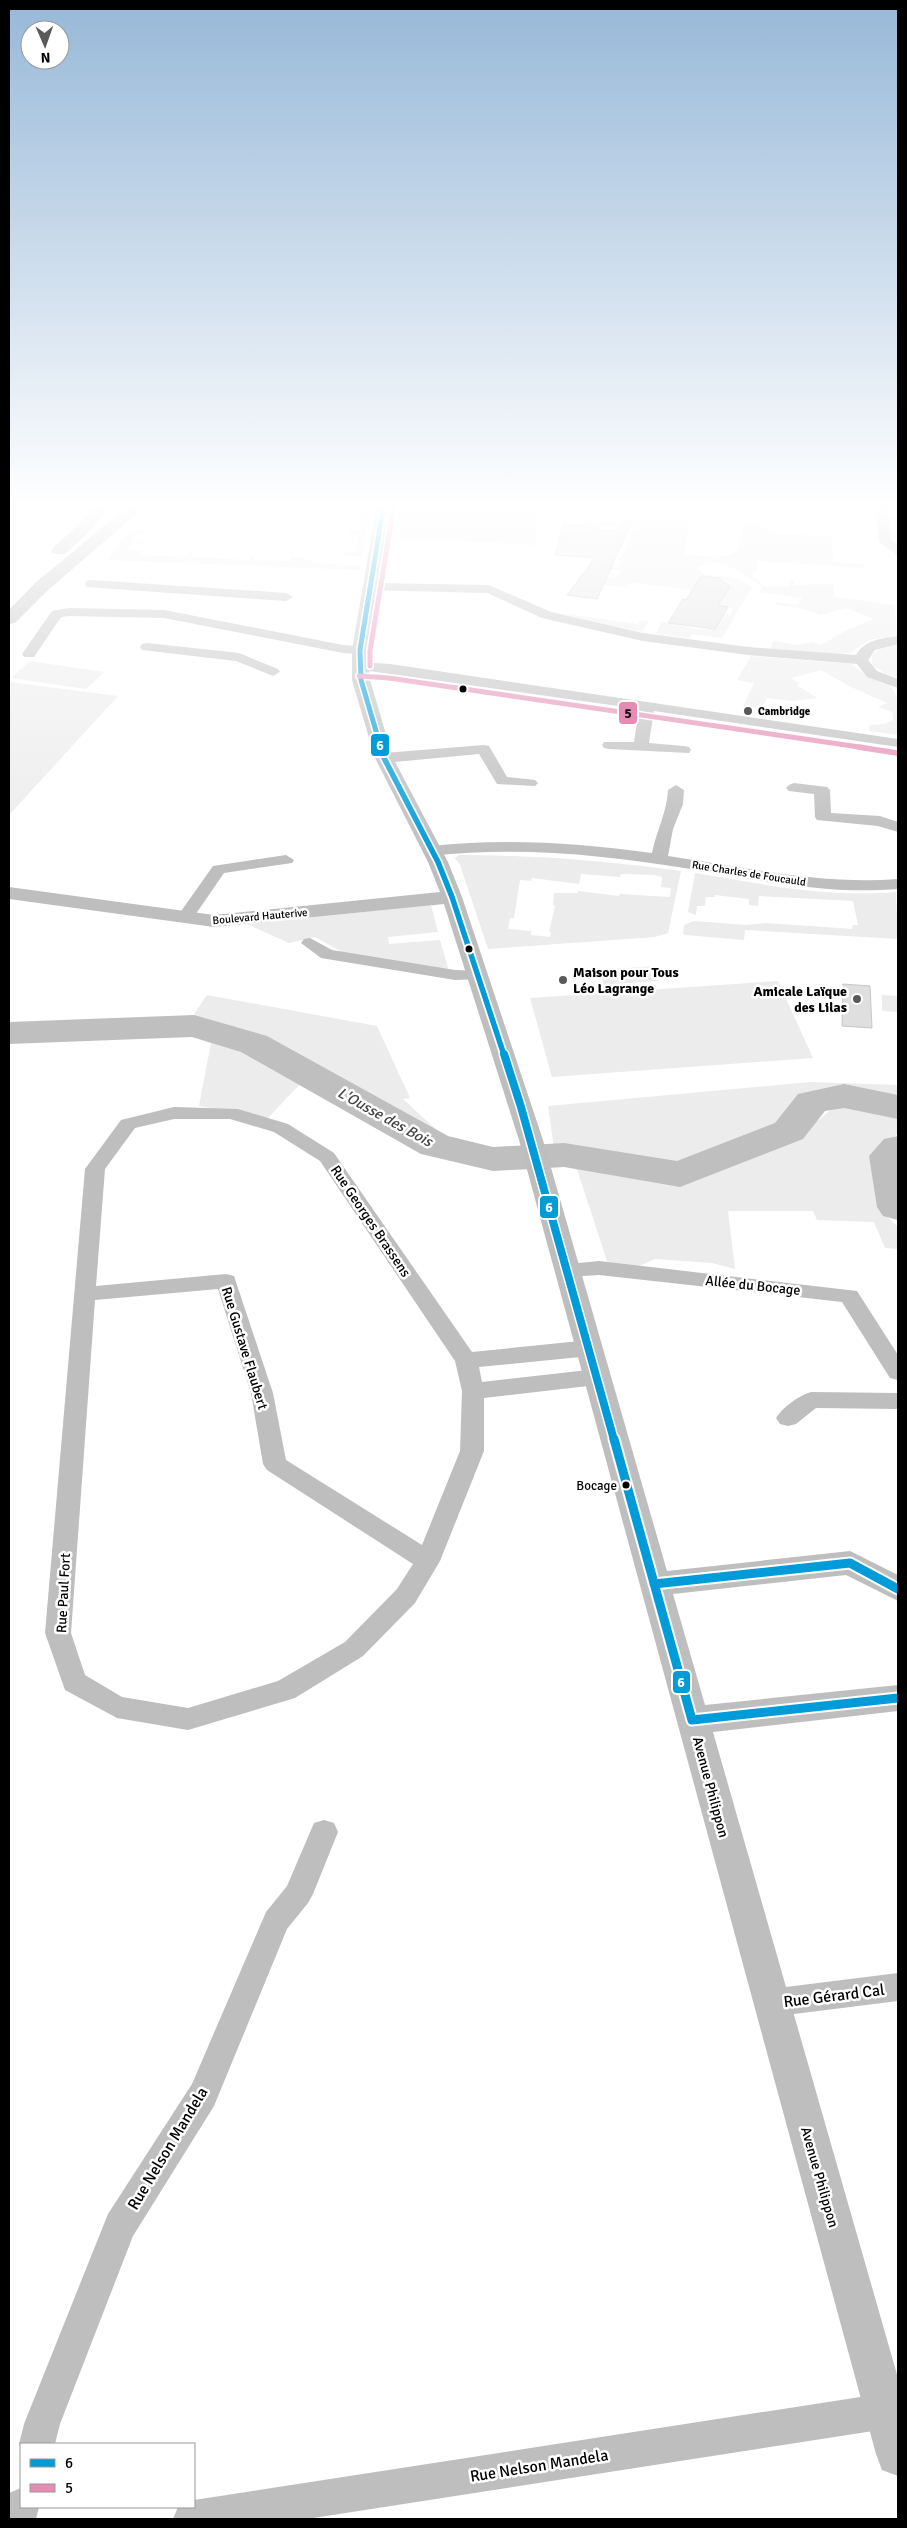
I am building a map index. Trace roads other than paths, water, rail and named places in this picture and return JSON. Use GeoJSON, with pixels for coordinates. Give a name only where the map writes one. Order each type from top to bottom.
{"type":"FeatureCollection","features":[{"type":"Feature","properties":{"kind":"street"},"geometry":{"type":"LineString","coordinates":[[29,654],[52,621]]}},
{"type":"Feature","properties":{"kind":"street"},"geometry":{"type":"LineString","coordinates":[[200,621],[343,649],[360,658],[390,668],[898,743]]}},
{"type":"Feature","properties":{"kind":"street","name":"Avenue Philippon"},"geometry":{"type":"LineString","coordinates":[[365,621],[360,658],[361,680],[384,758],[452,897],[531,1140],[770,2003],[898,2454]]}},
{"type":"Feature","properties":{"kind":"street"},"geometry":{"type":"LineString","coordinates":[[572,621],[643,638],[748,651],[861,660],[872,674],[898,684]]}},
{"type":"Feature","properties":{"kind":"street"},"geometry":{"type":"LineString","coordinates":[[239,657],[268,634]]}},
{"type":"Feature","properties":{"kind":"street"},"geometry":{"type":"LineString","coordinates":[[861,660],[863,653],[871,646],[898,640]]}},
{"type":"Feature","properties":{"kind":"street"},"geometry":{"type":"LineString","coordinates":[[147,646],[239,657],[273,672]]}},
{"type":"Feature","properties":{"kind":"street"},"geometry":{"type":"LineString","coordinates":[[641,747],[647,706]]}},
{"type":"Feature","properties":{"kind":"street"},"geometry":{"type":"LineString","coordinates":[[609,745],[684,750]]}},
{"type":"Feature","properties":{"kind":"street"},"geometry":{"type":"LineString","coordinates":[[384,758],[484,749],[502,781],[530,784]]}},
{"type":"Feature","properties":{"kind":"street"},"geometry":{"type":"LineString","coordinates":[[794,788],[822,790],[823,817],[880,821],[898,827]]}},
{"type":"Feature","properties":{"kind":"street"},"geometry":{"type":"LineString","coordinates":[[659,859],[665,829],[675,804],[676,790]]}},
{"type":"Feature","properties":{"kind":"street","name":"Rue Charles de Foucauld"},"geometry":{"type":"LineString","coordinates":[[431,851],[463,847],[517,846],[659,859],[776,880],[876,886],[898,884]]}},
{"type":"Feature","properties":{"kind":"street"},"geometry":{"type":"LineString","coordinates":[[185,917],[220,869],[286,860]]}},
{"type":"Feature","properties":{"kind":"street","name":"Boulevard Hauterive"},"geometry":{"type":"LineString","coordinates":[[9,893],[214,921],[452,897]]}},
{"type":"Feature","properties":{"kind":"street"},"geometry":{"type":"LineString","coordinates":[[310,943],[328,954],[455,975],[476,975]]}},
{"type":"Feature","properties":{"kind":"street","name":"Rue Georges Brassens"},"geometry":{"type":"LineString","coordinates":[[84,1294],[95,1169],[128,1124],[174,1113],[231,1113],[281,1128],[327,1157],[466,1360],[473,1391],[472,1451],[428,1561]]}},
{"type":"Feature","properties":{"kind":"street","name":"Allée du Bocage"},"geometry":{"type":"LineString","coordinates":[[567,1270],[599,1268],[849,1296],[896,1363]]}},
{"type":"Feature","properties":{"kind":"street","name":"Rue Gustave Flaubert"},"geometry":{"type":"LineString","coordinates":[[84,1294],[226,1281],[262,1393],[275,1464],[428,1561]]}},
{"type":"Feature","properties":{"kind":"street","name":"Rue Paul Fort"},"geometry":{"type":"LineString","coordinates":[[84,1294],[58,1633],[74,1682],[118,1708],[188,1719],[286,1690],[354,1649],[406,1596],[428,1561]]}},
{"type":"Feature","properties":{"kind":"street"},"geometry":{"type":"LineString","coordinates":[[466,1360],[590,1348]]}},
{"type":"Feature","properties":{"kind":"street"},"geometry":{"type":"LineString","coordinates":[[473,1391],[597,1377]]}},
{"type":"Feature","properties":{"kind":"street"},"geometry":{"type":"LineString","coordinates":[[788,1418],[811,1400],[898,1400]]}},
{"type":"Feature","properties":{"kind":"street"},"geometry":{"type":"LineString","coordinates":[[654,1584],[850,1564],[898,1589]]}},
{"type":"Feature","properties":{"kind":"street"},"geometry":{"type":"LineString","coordinates":[[692,1720],[898,1698]]}},
{"type":"Feature","properties":{"kind":"street","name":"Rue Nelson Mandela"},"geometry":{"type":"LineString","coordinates":[[37,2443],[42,2424],[120,2226],[202,2095],[276,1921],[298,1894],[324,1832]]}},
{"type":"Feature","properties":{"kind":"street","name":"Rue Gérard Cal"},"geometry":{"type":"LineString","coordinates":[[770,2003],[898,1987]]}},
{"type":"Feature","properties":{"kind":"street","name":"Rue Nelson Mandela"},"geometry":{"type":"LineString","coordinates":[[191,2519],[886,2411]]}},
{"type":"Feature","properties":{"kind":"waterway","name":"L'Ousse des Bois"},"geometry":{"type":"LineString","coordinates":[[9,1033],[194,1026],[254,1044],[435,1145],[493,1159],[564,1155],[680,1174],[789,1131],[812,1102],[844,1096],[898,1107]]}},
{"type":"Feature","properties":{"kind":"waterway","name":"L'Ousse des Bois"},"geometry":{"type":"LineString","coordinates":[[898,1148],[889,1156],[898,1207]]}},
{"type":"Feature","properties":{"kind":"place","name":"Cambridge"},"geometry":{"type":"Point","coordinates":[748,711]}},
{"type":"Feature","properties":{"kind":"place","name":"Maison pour Tous Léo Lagrange"},"geometry":{"type":"Point","coordinates":[563,980]}},
{"type":"Feature","properties":{"kind":"place","name":"Amicale Laïque des Lilas"},"geometry":{"type":"Point","coordinates":[857,999]}},
{"type":"Feature","properties":{"kind":"place","name":"Bocage"},"geometry":{"type":"Point","coordinates":[626,1485]}}]}
